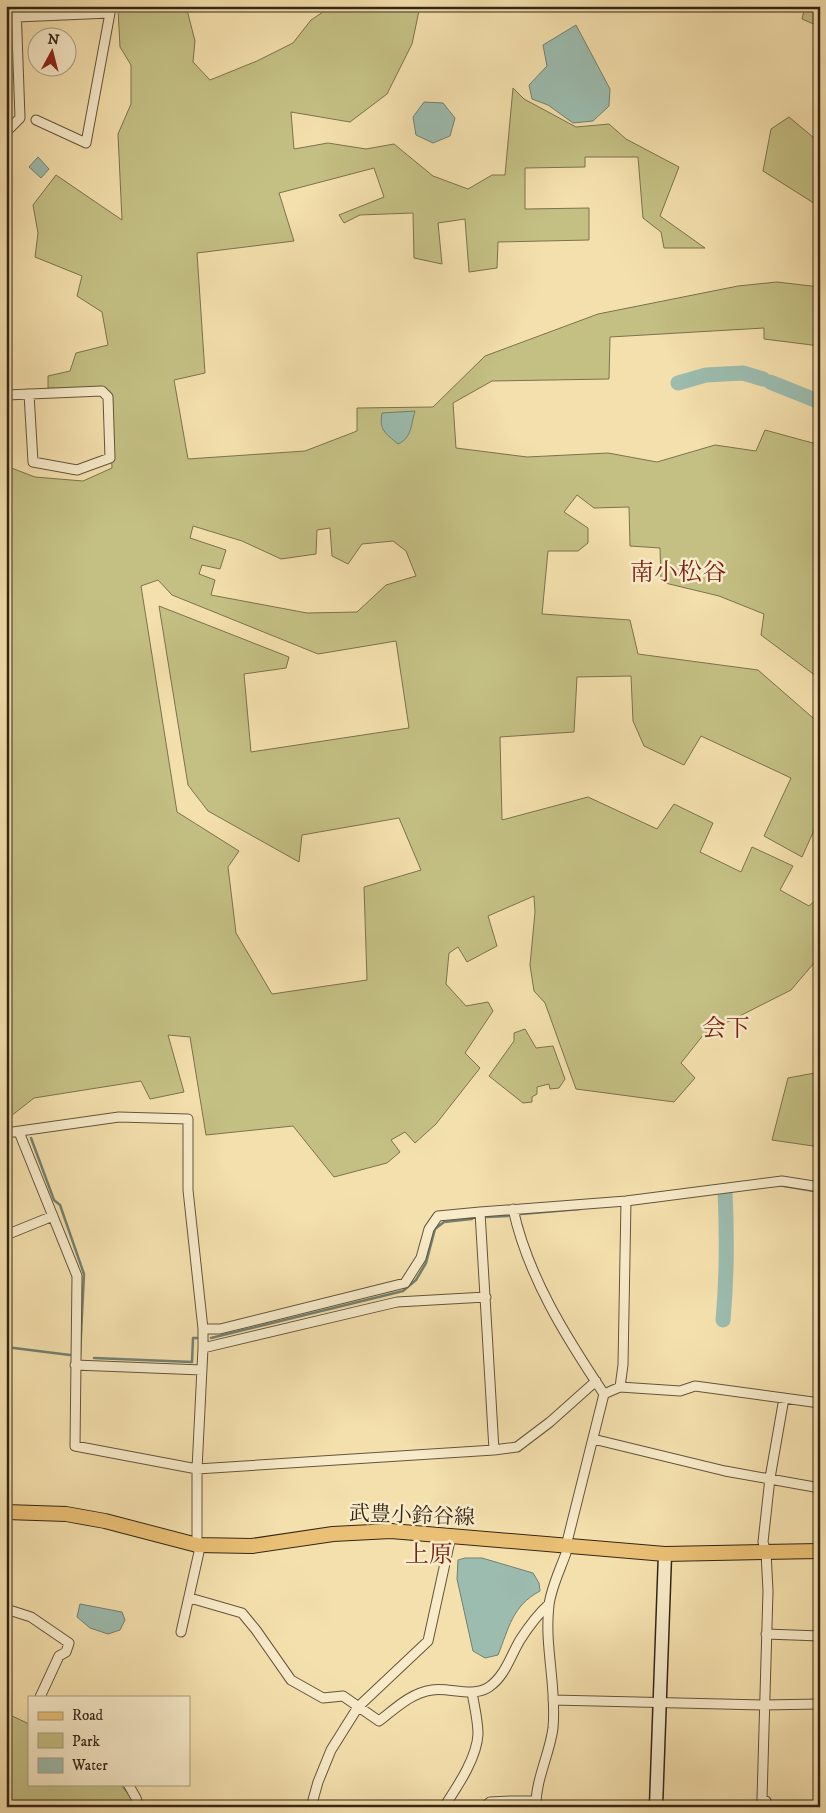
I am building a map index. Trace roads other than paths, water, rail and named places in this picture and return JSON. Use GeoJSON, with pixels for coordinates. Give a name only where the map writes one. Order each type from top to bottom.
{"type":"FeatureCollection","features":[{"type":"Feature","properties":{"kind":"main road","name":"武豊小鈴谷線"},"geometry":{"type":"LineString","coordinates":[[6,1512],[66,1514],[104,1521],[197,1545],[252,1546],[333,1534],[391,1531],[665,1554],[820,1551]]}},
{"type":"Feature","properties":{"kind":"street"},"geometry":{"type":"LineString","coordinates":[[6,132],[20,118],[18,17],[16,6]]}},
{"type":"Feature","properties":{"kind":"street"},"geometry":{"type":"LineString","coordinates":[[18,17],[110,13],[86,144],[36,120]]}},
{"type":"Feature","properties":{"kind":"street"},"geometry":{"type":"LineString","coordinates":[[6,395],[29,394],[102,392],[108,397],[110,458],[77,470],[33,462],[29,394]]}},
{"type":"Feature","properties":{"kind":"street"},"geometry":{"type":"LineString","coordinates":[[6,1133],[118,1117],[188,1119],[188,1190],[203,1348],[198,1469],[197,1545],[199,1552],[181,1632]]}},
{"type":"Feature","properties":{"kind":"street"},"geometry":{"type":"LineString","coordinates":[[19,1132],[77,1276],[75,1446],[198,1469],[494,1450],[517,1447],[550,1422],[596,1382]]}},
{"type":"Feature","properties":{"kind":"street"},"geometry":{"type":"LineString","coordinates":[[202,1329],[220,1329],[404,1283],[421,1258],[429,1229],[438,1216],[626,1201],[782,1182],[820,1187]]}},
{"type":"Feature","properties":{"kind":"street"},"geometry":{"type":"LineString","coordinates":[[620,1387],[623,1365],[626,1201]]}},
{"type":"Feature","properties":{"kind":"street"},"geometry":{"type":"LineString","coordinates":[[485,1807],[490,1802],[536,1804],[553,1729],[553,1700],[548,1642],[549,1604],[566,1553],[566,1546],[604,1394],[548,1305],[518,1232],[513,1209]]}},
{"type":"Feature","properties":{"kind":"street"},"geometry":{"type":"LineString","coordinates":[[480,1212],[494,1450]]}},
{"type":"Feature","properties":{"kind":"street"},"geometry":{"type":"LineString","coordinates":[[6,1235],[53,1216]]}},
{"type":"Feature","properties":{"kind":"street"},"geometry":{"type":"LineString","coordinates":[[203,1348],[397,1302],[486,1297]]}},
{"type":"Feature","properties":{"kind":"street"},"geometry":{"type":"LineString","coordinates":[[75,1364],[202,1370]]}},
{"type":"Feature","properties":{"kind":"street"},"geometry":{"type":"LineString","coordinates":[[604,1394],[620,1387],[680,1391],[695,1386],[820,1403]]}},
{"type":"Feature","properties":{"kind":"street"},"geometry":{"type":"LineString","coordinates":[[766,1807],[766,1801],[762,1799],[763,1705],[768,1591],[766,1552],[763,1542],[770,1478],[784,1398]]}},
{"type":"Feature","properties":{"kind":"street"},"geometry":{"type":"LineString","coordinates":[[593,1439],[725,1471],[820,1488]]}},
{"type":"Feature","properties":{"kind":"street"},"geometry":{"type":"LineString","coordinates":[[311,1807],[318,1782],[331,1750],[358,1707],[428,1641],[451,1536]]}},
{"type":"Feature","properties":{"kind":"street"},"geometry":{"type":"LineString","coordinates":[[656,1807],[658,1703],[665,1554]]}},
{"type":"Feature","properties":{"kind":"street"},"geometry":{"type":"LineString","coordinates":[[190,1598],[242,1613],[291,1680],[323,1698],[343,1696],[379,1721],[416,1694],[434,1689],[472,1692],[486,1689],[500,1678],[536,1616],[549,1604]]}},
{"type":"Feature","properties":{"kind":"street"},"geometry":{"type":"LineString","coordinates":[[6,1608],[31,1617],[69,1643],[66,1652],[59,1656],[40,1696]]}},
{"type":"Feature","properties":{"kind":"street"},"geometry":{"type":"LineString","coordinates":[[766,1634],[820,1636]]}},
{"type":"Feature","properties":{"kind":"street"},"geometry":{"type":"LineString","coordinates":[[444,1807],[462,1781],[473,1754],[478,1735],[472,1692]]}},
{"type":"Feature","properties":{"kind":"street"},"geometry":{"type":"LineString","coordinates":[[553,1700],[763,1705],[820,1704]]}},
{"type":"Feature","properties":{"kind":"street"},"geometry":{"type":"LineString","coordinates":[[129,1786],[139,1807]]}},
{"type":"Feature","properties":{"kind":"water"},"geometry":{"type":"Polygon","coordinates":[[[576,25],[610,89],[609,106],[593,121],[573,123],[548,105],[532,99],[529,85],[547,66],[543,45],[576,25]]]}},
{"type":"Feature","properties":{"kind":"water"},"geometry":{"type":"Polygon","coordinates":[[[424,102],[443,103],[455,118],[450,136],[433,143],[416,135],[413,117],[424,102]]]}},
{"type":"Feature","properties":{"kind":"water"},"geometry":{"type":"Polygon","coordinates":[[[38,157],[49,169],[41,178],[29,167],[38,157]]]}},
{"type":"Feature","properties":{"kind":"water"},"geometry":{"type":"Polygon","coordinates":[[[415,411],[412,426],[406,438],[398,444],[384,431],[381,423],[382,413],[415,411]]]}},
{"type":"Feature","properties":{"kind":"water"},"geometry":{"type":"Polygon","coordinates":[[[482,1558],[533,1573],[539,1583],[540,1591],[523,1604],[513,1618],[498,1655],[485,1658],[473,1651],[457,1579],[458,1560],[482,1558]]]}},
{"type":"Feature","properties":{"kind":"water"},"geometry":{"type":"Polygon","coordinates":[[[80,1604],[122,1612],[125,1620],[120,1630],[108,1634],[90,1628],[77,1617],[80,1604]]]}},
{"type":"Feature","properties":{"kind":"waterway"},"geometry":{"type":"LineString","coordinates":[[678,383],[706,375],[743,373],[763,379]]}},
{"type":"Feature","properties":{"kind":"waterway"},"geometry":{"type":"LineString","coordinates":[[770,382],[820,402]]}},
{"type":"Feature","properties":{"kind":"waterway"},"geometry":{"type":"LineString","coordinates":[[31,1138],[54,1200],[60,1205],[84,1274],[80,1355]]}},
{"type":"Feature","properties":{"kind":"waterway"},"geometry":{"type":"LineString","coordinates":[[778,1185],[820,1192]]}},
{"type":"Feature","properties":{"kind":"waterway"},"geometry":{"type":"LineString","coordinates":[[723,1320],[726,1256],[725,1191]]}},
{"type":"Feature","properties":{"kind":"waterway"},"geometry":{"type":"LineString","coordinates":[[521,1214],[580,1209]]}},
{"type":"Feature","properties":{"kind":"waterway"},"geometry":{"type":"LineString","coordinates":[[486,1217],[508,1216]]}},
{"type":"Feature","properties":{"kind":"waterway"},"geometry":{"type":"LineString","coordinates":[[211,1338],[403,1291],[416,1280],[426,1263],[435,1229],[444,1222],[472,1219]]}},
{"type":"Feature","properties":{"kind":"waterway"},"geometry":{"type":"LineString","coordinates":[[94,1358],[192,1362],[193,1338],[197,1338]]}},
{"type":"Feature","properties":{"kind":"waterway"},"geometry":{"type":"LineString","coordinates":[[6,1347],[70,1355]]}},
{"type":"Feature","properties":{"kind":"district","name":"南小松谷"},"geometry":{"type":"Point","coordinates":[678,573]}},
{"type":"Feature","properties":{"kind":"district","name":"会下"},"geometry":{"type":"Point","coordinates":[726,1029]}},
{"type":"Feature","properties":{"kind":"district","name":"上原"},"geometry":{"type":"Point","coordinates":[429,1555]}}]}
